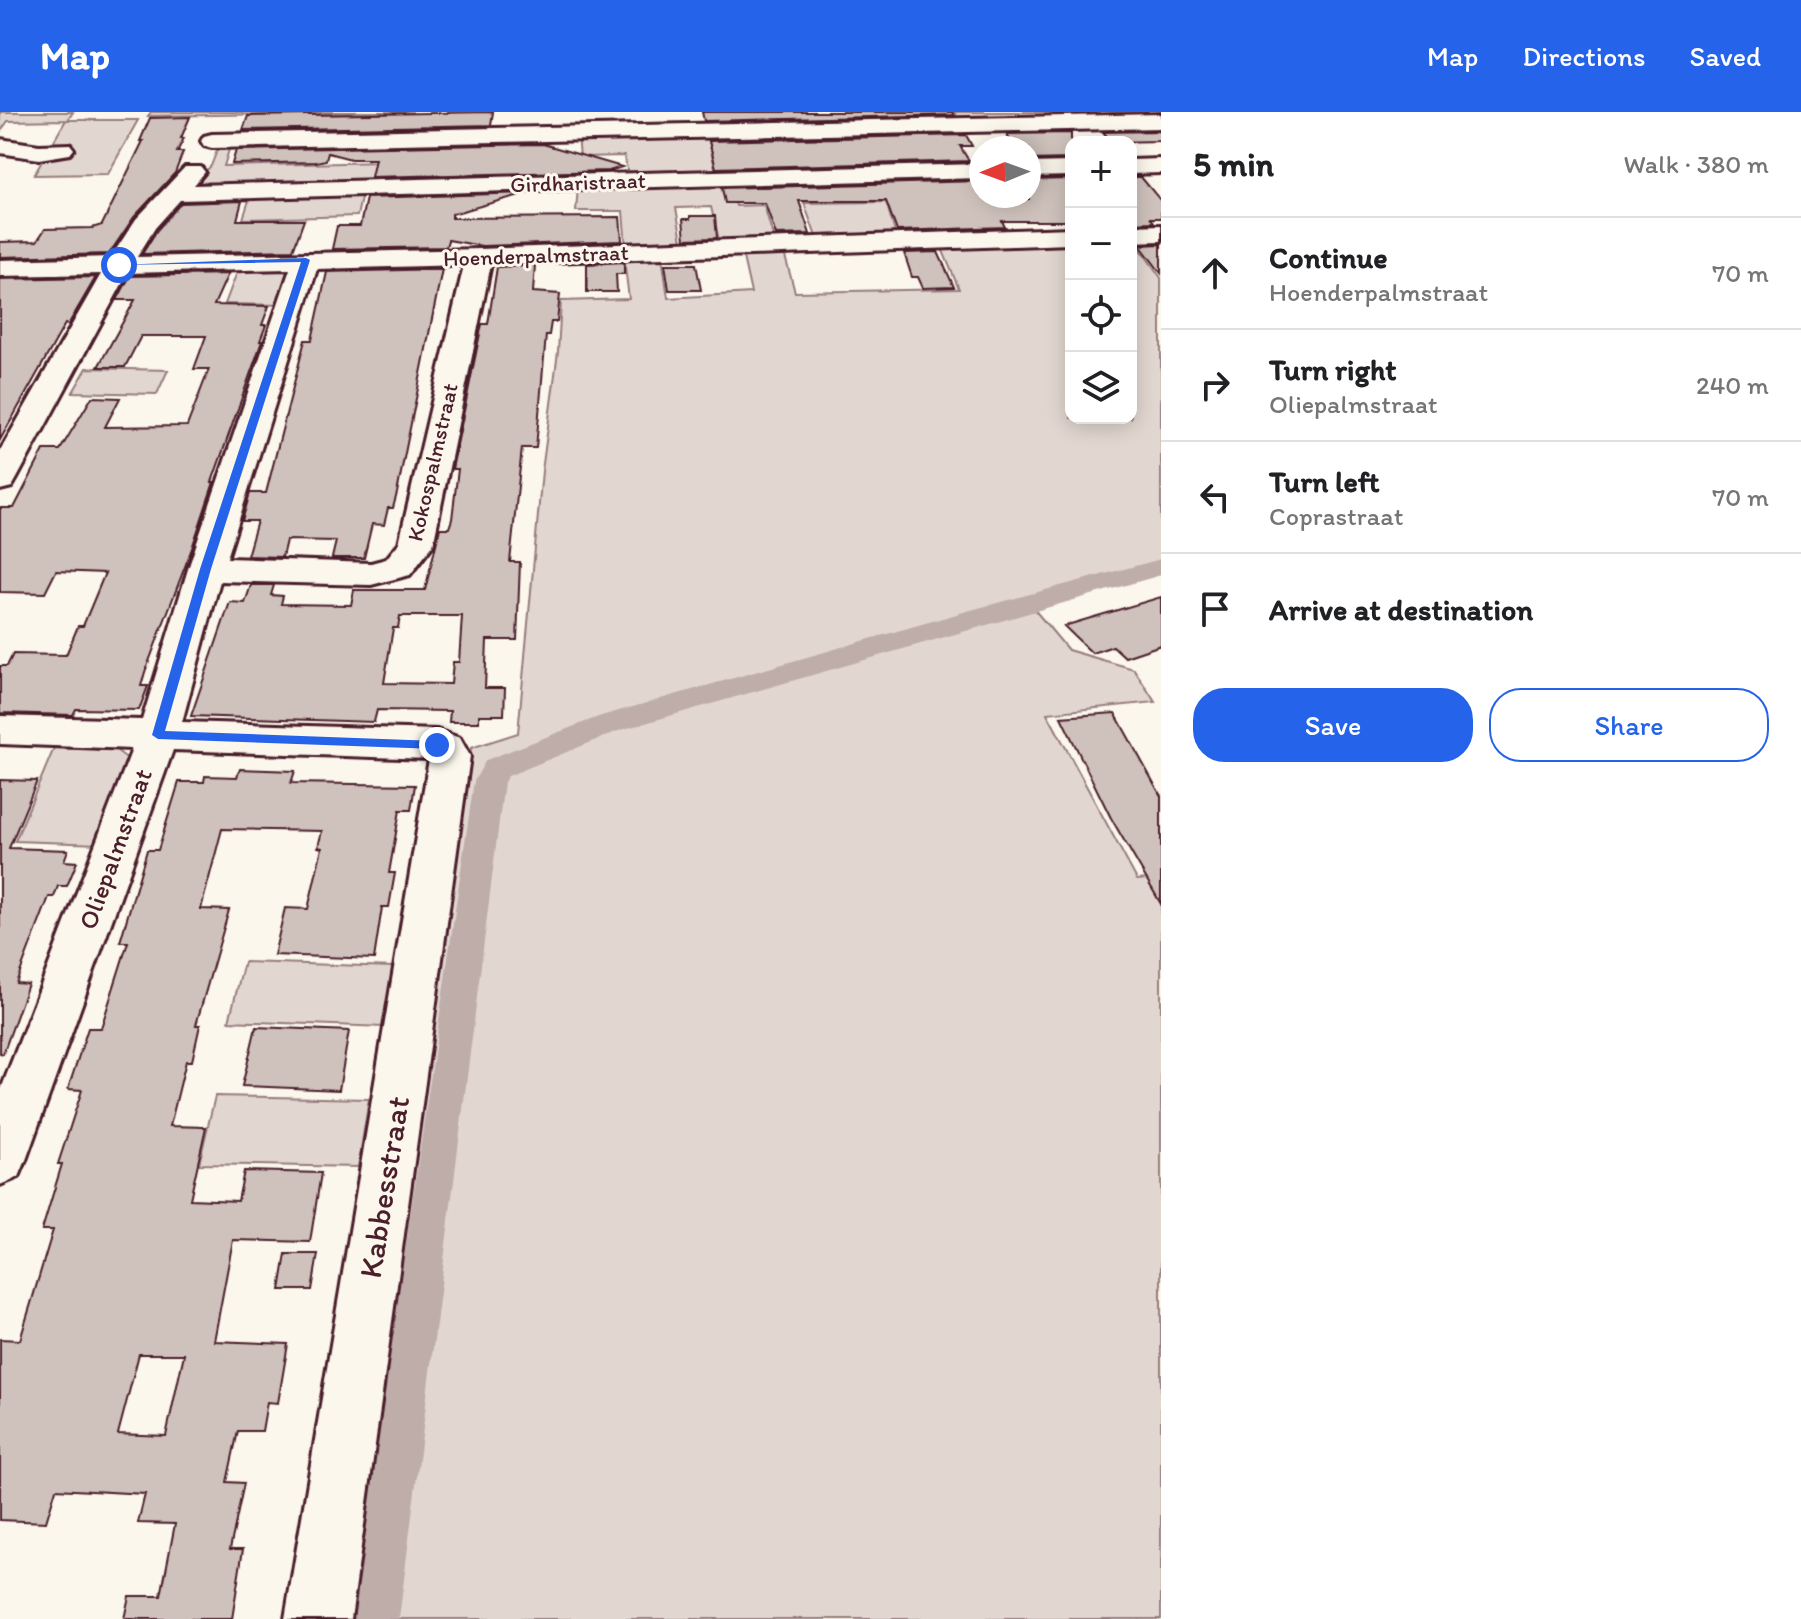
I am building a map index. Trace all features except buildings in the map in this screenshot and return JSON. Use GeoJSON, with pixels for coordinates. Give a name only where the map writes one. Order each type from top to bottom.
{"type":"FeatureCollection","features":[{"type":"Feature","properties":{"kind":"street"},"geometry":{"type":"LineString","coordinates":[[5,465],[119,265],[145,224],[202,162],[216,132],[1161,121]]}},
{"type":"Feature","properties":{"kind":"street"},"geometry":{"type":"LineString","coordinates":[[0,146],[39,152],[62,149]]}},
{"type":"Feature","properties":{"kind":"street"},"geometry":{"type":"LineString","coordinates":[[1137,167],[1161,166]]}},
{"type":"Feature","properties":{"kind":"street"},"geometry":{"type":"LineString","coordinates":[[1041,170],[1065,169]]}},
{"type":"Feature","properties":{"kind":"street","name":"Girdharistraat"},"geometry":{"type":"LineString","coordinates":[[175,193],[969,171]]}},
{"type":"Feature","properties":{"kind":"street"},"geometry":{"type":"LineString","coordinates":[[1137,234],[1161,233]]}},
{"type":"Feature","properties":{"kind":"street","name":"Hoenderpalmstraat"},"geometry":{"type":"LineString","coordinates":[[0,268],[479,257],[1065,236]]}},
{"type":"Feature","properties":{"kind":"street","name":"Kokospalmstraat"},"geometry":{"type":"LineString","coordinates":[[206,569],[371,574],[398,567],[416,545],[479,257]]}},
{"type":"Feature","properties":{"kind":"street","name":"Oliepalmstraat"},"geometry":{"type":"LineString","coordinates":[[0,1160],[158,735],[206,569],[306,260]]}},
{"type":"Feature","properties":{"kind":"street"},"geometry":{"type":"LineString","coordinates":[[0,730],[158,735]]}},
{"type":"Feature","properties":{"kind":"street","name":"Kabbesstraat"},"geometry":{"type":"LineString","coordinates":[[158,735],[437,745],[446,748],[450,756],[318,1619]]}},
{"type":"Feature","properties":{"kind":"shaded area"},"geometry":{"type":"Polygon","coordinates":[[[0,112],[73,112],[68,120],[138,120],[108,174],[34,175],[66,120],[8,121],[0,132],[0,112]]]}},
{"type":"Feature","properties":{"kind":"shaded area"},"geometry":{"type":"Polygon","coordinates":[[[151,112],[413,112],[148,116],[151,112]]]}},
{"type":"Feature","properties":{"kind":"shaded area"},"geometry":{"type":"Polygon","coordinates":[[[954,112],[1081,112],[1088,120],[961,122],[954,112]]]}},
{"type":"Feature","properties":{"kind":"shaded area"},"geometry":{"type":"Polygon","coordinates":[[[707,133],[717,176],[629,177],[624,156],[580,157],[578,135],[707,133]]]}},
{"type":"Feature","properties":{"kind":"shaded area"},"geometry":{"type":"Polygon","coordinates":[[[231,143],[224,166],[421,161],[421,183],[190,186],[211,166],[218,148],[231,143]]]}},
{"type":"Feature","properties":{"kind":"shaded area"},"geometry":{"type":"Polygon","coordinates":[[[730,183],[736,206],[764,205],[775,243],[720,244],[711,207],[676,208],[683,246],[626,247],[623,211],[576,211],[578,187],[730,183]]]}},
{"type":"Feature","properties":{"kind":"shaded area"},"geometry":{"type":"Polygon","coordinates":[[[363,189],[357,216],[243,219],[252,191],[363,189]]]}},
{"type":"Feature","properties":{"kind":"shaded area"},"geometry":{"type":"Polygon","coordinates":[[[886,202],[897,239],[818,242],[804,203],[886,202]]]}},
{"type":"Feature","properties":{"kind":"shaded area"},"geometry":{"type":"Polygon","coordinates":[[[1065,243],[1065,424],[1137,424],[1137,244],[1161,278],[1161,567],[1028,602],[1068,650],[1134,669],[1155,702],[1047,713],[1137,880],[1161,878],[1161,1619],[340,1619],[471,748],[518,733],[561,301],[629,299],[624,258],[662,256],[668,298],[751,293],[742,253],[784,253],[795,292],[959,289],[941,246],[1065,243]]]}},
{"type":"Feature","properties":{"kind":"shaded area"},"geometry":{"type":"Polygon","coordinates":[[[239,267],[295,269],[287,305],[225,304],[239,267]]]}},
{"type":"Feature","properties":{"kind":"shaded area"},"geometry":{"type":"Polygon","coordinates":[[[87,368],[168,370],[157,394],[73,392],[87,368]]]}},
{"type":"Feature","properties":{"kind":"shaded area"},"geometry":{"type":"Polygon","coordinates":[[[54,748],[116,750],[129,760],[101,844],[15,841],[54,748]]]}},
{"type":"Feature","properties":{"kind":"shaded area"},"geometry":{"type":"Polygon","coordinates":[[[244,962],[394,967],[384,1027],[229,1021],[244,962]]]}},
{"type":"Feature","properties":{"kind":"shaded area"},"geometry":{"type":"Polygon","coordinates":[[[215,1096],[369,1099],[358,1167],[199,1164],[215,1096]]]}},
{"type":"Feature","properties":{"kind":"waterway"},"geometry":{"type":"LineString","coordinates":[[375,1619],[489,781],[497,768],[611,723],[1161,567]]}},
{"type":"Feature","properties":{"kind":"route"},"geometry":{"type":"LineString","coordinates":[[119,265],[306,260],[206,569],[158,735],[437,745]]}}]}
